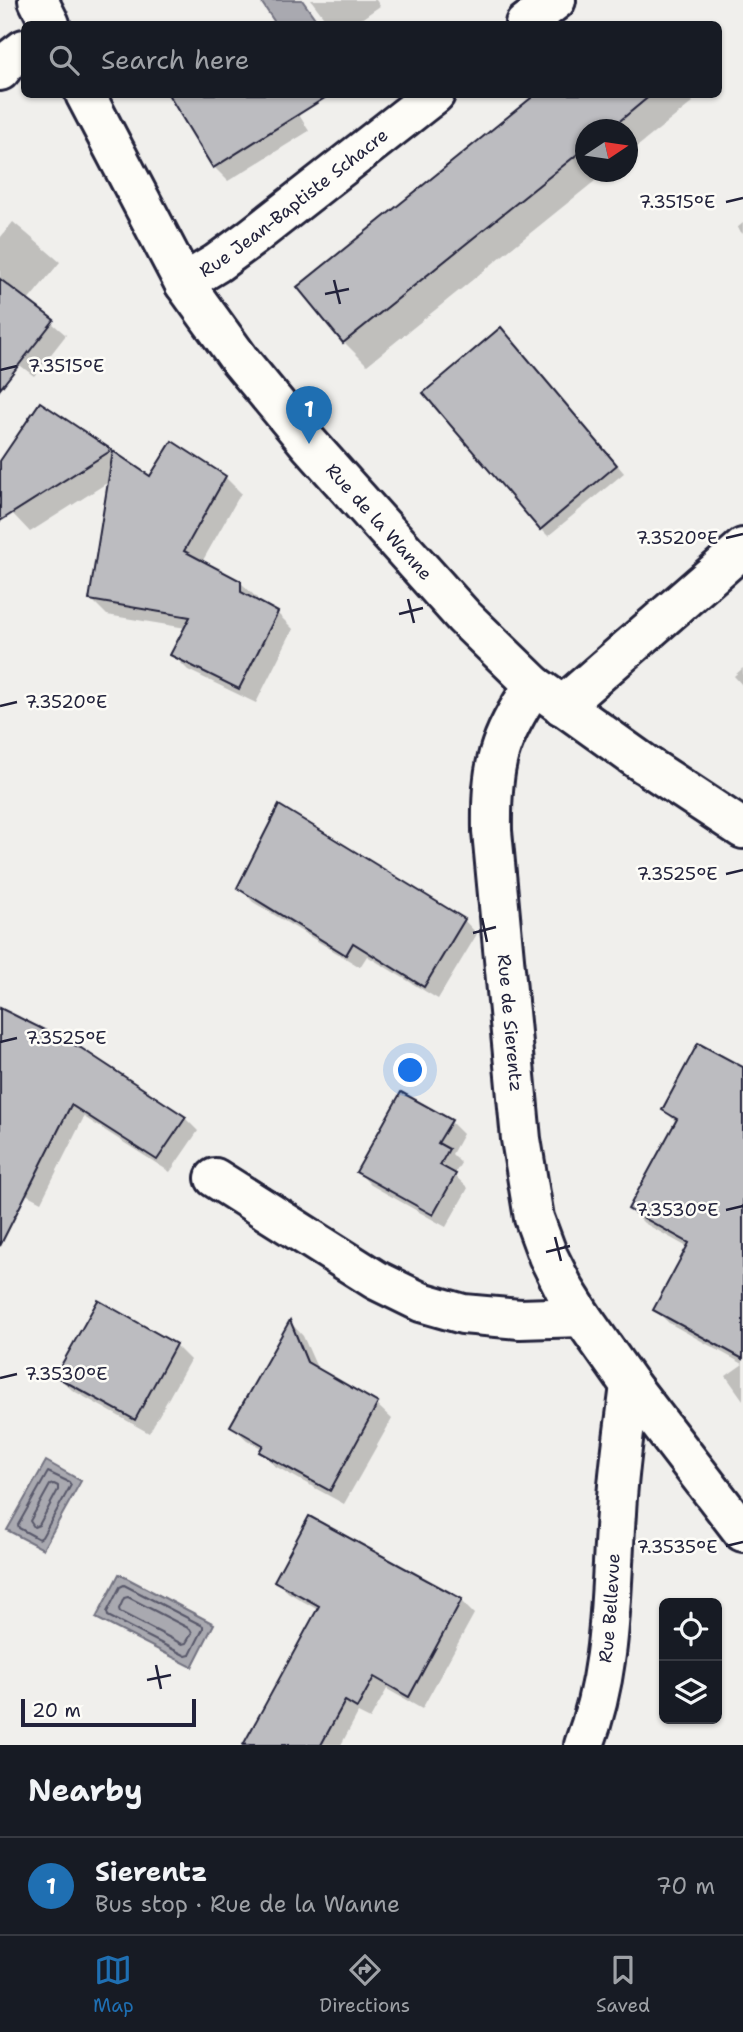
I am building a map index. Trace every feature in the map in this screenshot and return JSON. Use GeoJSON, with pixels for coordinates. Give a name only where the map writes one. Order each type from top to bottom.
{"type":"FeatureCollection","features":[{"type":"Feature","properties":{"kind":"street"},"geometry":{"type":"LineString","coordinates":[[38,0],[48,21]]}},
{"type":"Feature","properties":{"kind":"street"},"geometry":{"type":"LineString","coordinates":[[529,21],[556,0]]}},
{"type":"Feature","properties":{"kind":"street"},"geometry":{"type":"LineString","coordinates":[[0,71],[21,51]]}},
{"type":"Feature","properties":{"kind":"street","name":"Rue de la Wanne"},"geometry":{"type":"LineString","coordinates":[[87,98],[184,283],[239,359],[309,444],[464,617],[548,696],[743,829]]}},
{"type":"Feature","properties":{"kind":"street","name":"Rue Jean-Baptiste Schacre"},"geometry":{"type":"LineString","coordinates":[[184,283],[225,257],[430,98]]}},
{"type":"Feature","properties":{"kind":"street","name":"Rue de Sierentz"},"geometry":{"type":"LineString","coordinates":[[743,548],[548,696],[514,715],[503,735],[492,797],[492,831],[527,1182],[534,1218],[548,1255],[582,1317],[630,1385],[743,1532]]}},
{"type":"Feature","properties":{"kind":"street"},"geometry":{"type":"LineString","coordinates":[[215,1178],[376,1280],[421,1302],[463,1314],[520,1319],[582,1317]]}},
{"type":"Feature","properties":{"kind":"street","name":"Rue Bellevue"},"geometry":{"type":"LineString","coordinates":[[584,1745],[593,1722],[604,1674],[611,1619],[616,1511],[630,1385]]}},
{"type":"Feature","properties":{"kind":"water"},"geometry":{"type":"Polygon","coordinates":[[[260,0],[302,0],[317,21],[274,21],[260,0]]]}},
{"type":"Feature","properties":{"kind":"water"},"geometry":{"type":"Polygon","coordinates":[[[46,1461],[81,1481],[43,1549],[7,1530],[46,1461]]]}},
{"type":"Feature","properties":{"kind":"water"},"geometry":{"type":"Polygon","coordinates":[[[119,1574],[214,1624],[192,1667],[96,1618],[119,1574]]]}},
{"type":"Feature","properties":{"kind":"building"},"geometry":{"type":"Polygon","coordinates":[[[170,98],[325,98],[213,168],[170,98]]]}},
{"type":"Feature","properties":{"kind":"building"},"geometry":{"type":"Polygon","coordinates":[[[531,98],[647,98],[622,119],[575,119],[575,156],[343,343],[297,287],[531,98]]]}},
{"type":"Feature","properties":{"kind":"building"},"geometry":{"type":"Polygon","coordinates":[[[0,279],[54,320],[0,389],[0,279]]]}},
{"type":"Feature","properties":{"kind":"building"},"geometry":{"type":"Polygon","coordinates":[[[501,327],[617,465],[540,530],[423,393],[501,327]]]}},
{"type":"Feature","properties":{"kind":"building"},"geometry":{"type":"Polygon","coordinates":[[[40,402],[112,450],[0,521],[0,461],[40,402]]]}},
{"type":"Feature","properties":{"kind":"building"},"geometry":{"type":"Polygon","coordinates":[[[172,441],[226,476],[184,551],[241,581],[241,592],[278,612],[239,689],[170,655],[190,617],[89,600],[113,451],[150,476],[172,441]]]}},
{"type":"Feature","properties":{"kind":"building"},"geometry":{"type":"Polygon","coordinates":[[[279,805],[465,919],[424,987],[353,943],[346,955],[237,888],[279,805]]]}},
{"type":"Feature","properties":{"kind":"building"},"geometry":{"type":"Polygon","coordinates":[[[0,1008],[81,1048],[186,1117],[157,1160],[71,1105],[0,1246],[0,1008]]]}},
{"type":"Feature","properties":{"kind":"building"},"geometry":{"type":"Polygon","coordinates":[[[698,1043],[743,1067],[743,1359],[653,1310],[689,1243],[628,1209],[677,1119],[662,1110],[698,1043]]]}},
{"type":"Feature","properties":{"kind":"building"},"geometry":{"type":"Polygon","coordinates":[[[401,1092],[452,1120],[438,1143],[449,1149],[440,1165],[456,1174],[433,1215],[356,1172],[401,1092]]]}},
{"type":"Feature","properties":{"kind":"building"},"geometry":{"type":"Polygon","coordinates":[[[98,1300],[176,1344],[135,1420],[55,1376],[98,1300]]]}},
{"type":"Feature","properties":{"kind":"building"},"geometry":{"type":"Polygon","coordinates":[[[290,1320],[307,1362],[378,1403],[330,1491],[259,1452],[263,1445],[230,1426],[290,1320]]]}},
{"type":"Feature","properties":{"kind":"building"},"geometry":{"type":"Polygon","coordinates":[[[309,1516],[462,1599],[409,1697],[374,1677],[357,1708],[345,1701],[321,1745],[243,1745],[319,1606],[274,1581],[309,1516]]]}},
{"type":"Feature","properties":{"kind":"place","name":"Sierentz"},"geometry":{"type":"Point","coordinates":[309,444]}}]}
